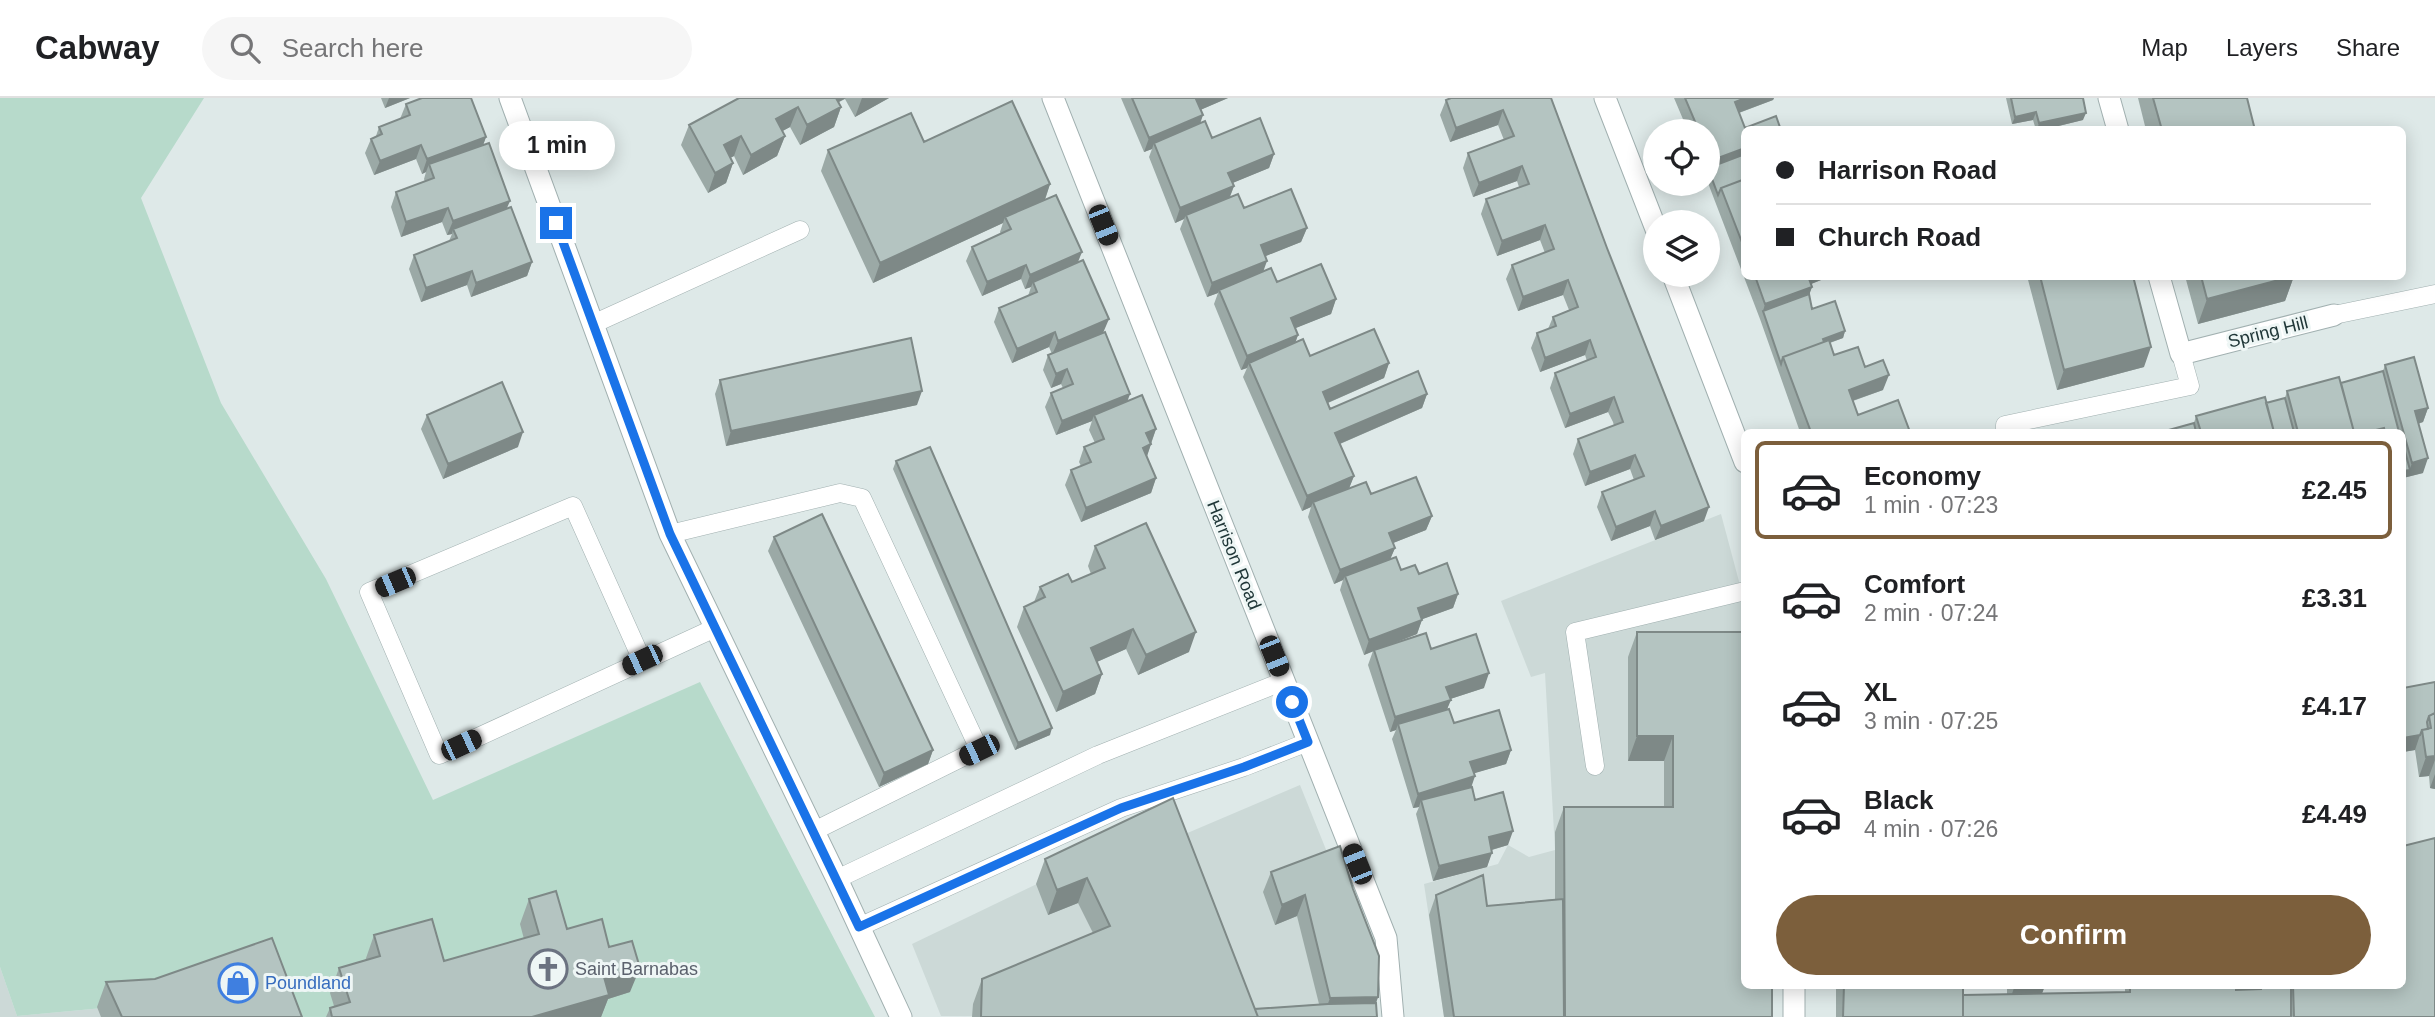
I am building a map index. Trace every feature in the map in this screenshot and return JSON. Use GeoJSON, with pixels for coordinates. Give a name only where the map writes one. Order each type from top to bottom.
{"type":"FeatureCollection","features":[{"type":"Feature","properties":{"kind":"street"},"geometry":{"type":"LineString","coordinates":[[510,98],[670,534],[901,1017]]}},
{"type":"Feature","properties":{"kind":"street","name":"Harrison Road"},"geometry":{"type":"LineString","coordinates":[[1053,98],[1386,938],[1393,1017]]}},
{"type":"Feature","properties":{"kind":"street"},"geometry":{"type":"LineString","coordinates":[[1605,98],[1649,210]]}},
{"type":"Feature","properties":{"kind":"street"},"geometry":{"type":"LineString","coordinates":[[2109,98],[2117,126]]}},
{"type":"Feature","properties":{"kind":"street"},"geometry":{"type":"LineString","coordinates":[[2160,280],[2181,354]]}},
{"type":"Feature","properties":{"kind":"street"},"geometry":{"type":"LineString","coordinates":[[1678,287],[1741,452]]}},
{"type":"Feature","properties":{"kind":"street","name":"Spring Hill"},"geometry":{"type":"LineString","coordinates":[[2181,354],[2334,315]]}},
{"type":"Feature","properties":{"kind":"street"},"geometry":{"type":"LineString","coordinates":[[1794,989],[1794,1017]]}},
{"type":"Feature","properties":{"kind":"lane"},"geometry":{"type":"LineString","coordinates":[[593,324],[800,230]]}},
{"type":"Feature","properties":{"kind":"lane","name":"Spring Hill"},"geometry":{"type":"LineString","coordinates":[[2334,315],[2435,294]]}},
{"type":"Feature","properties":{"kind":"lane"},"geometry":{"type":"LineString","coordinates":[[2005,429],[2005,425],[2190,386],[2181,354]]}},
{"type":"Feature","properties":{"kind":"lane"},"geometry":{"type":"LineString","coordinates":[[670,534],[840,493],[862,498],[979,750],[814,831]]}},
{"type":"Feature","properties":{"kind":"lane"},"geometry":{"type":"LineString","coordinates":[[642,660],[573,506],[369,592],[439,755],[715,628]]}},
{"type":"Feature","properties":{"kind":"lane"},"geometry":{"type":"LineString","coordinates":[[1595,766],[1575,632],[1741,592]]}},
{"type":"Feature","properties":{"kind":"lane"},"geometry":{"type":"LineString","coordinates":[[837,879],[1098,755],[1284,681]]}},
{"type":"Feature","properties":{"kind":"lane"},"geometry":{"type":"LineString","coordinates":[[859,927],[1121,808],[1244,767],[1308,742]]}},
{"type":"Feature","properties":{"kind":"shaded area"},"geometry":{"type":"Polygon","coordinates":[[[1721,514],[1741,589],[1741,989],[1747,989],[1763,1017],[1444,1017],[1424,884],[1498,864],[1508,845],[1529,857],[1555,850],[1545,673],[1531,677],[1501,601],[1721,514]]]}},
{"type":"Feature","properties":{"kind":"shaded area"},"geometry":{"type":"Polygon","coordinates":[[[1300,785],[1333,867],[1371,1017],[941,1016],[912,944],[1164,823],[1171,840],[1300,785]]]}},
{"type":"Feature","properties":{"kind":"shaded area"},"geometry":{"type":"Polygon","coordinates":[[[0,967],[17,1016],[146,1004],[284,1017],[0,1017],[0,967]]]}},
{"type":"Feature","properties":{"kind":"green space"},"geometry":{"type":"Polygon","coordinates":[[[0,98],[204,98],[141,198],[221,403],[326,579],[433,800],[700,682],[875,1017],[599,1017],[530,959],[371,981],[338,1017],[284,1017],[146,1004],[17,1016],[0,967],[0,98]]]}},
{"type":"Feature","properties":{"kind":"building"},"geometry":{"type":"Polygon","coordinates":[[[422,98],[471,98],[486,137],[427,159],[421,145],[380,161],[371,139],[382,134],[379,127],[410,115],[406,104],[422,98]]]}},
{"type":"Feature","properties":{"kind":"building"},"geometry":{"type":"Polygon","coordinates":[[[739,98],[836,98],[841,107],[807,125],[798,107],[776,119],[785,136],[751,155],[741,136],[724,145],[733,163],[715,173],[689,125],[739,98]]]}},
{"type":"Feature","properties":{"kind":"building"},"geometry":{"type":"Polygon","coordinates":[[[1132,98],[1199,98],[1196,99],[1203,115],[1149,138],[1132,98]]]}},
{"type":"Feature","properties":{"kind":"building"},"geometry":{"type":"Polygon","coordinates":[[[1551,98],[1709,507],[1661,526],[1655,511],[1616,527],[1602,492],[1644,476],[1635,455],[1590,472],[1578,439],[1623,422],[1614,397],[1570,414],[1555,373],[1596,357],[1590,340],[1545,358],[1537,333],[1556,326],[1553,317],[1578,307],[1568,280],[1523,297],[1512,265],[1554,249],[1545,225],[1502,241],[1486,199],[1529,184],[1522,166],[1479,183],[1468,153],[1514,136],[1503,110],[1456,128],[1446,100],[1551,98]]]}},
{"type":"Feature","properties":{"kind":"building"},"geometry":{"type":"Polygon","coordinates":[[[1685,98],[1745,98],[1735,102],[1744,126],[1741,126],[1741,149],[1720,157],[1720,119],[1694,119],[1685,98]]]}},
{"type":"Feature","properties":{"kind":"building"},"geometry":{"type":"Polygon","coordinates":[[[2011,98],[2083,98],[2086,113],[2039,123],[2036,112],[2015,117],[2011,98]]]}},
{"type":"Feature","properties":{"kind":"building"},"geometry":{"type":"Polygon","coordinates":[[[2153,98],[2247,98],[2254,126],[2161,126],[2153,98]]]}},
{"type":"Feature","properties":{"kind":"building"},"geometry":{"type":"Polygon","coordinates":[[[1012,101],[1050,184],[880,263],[828,150],[911,113],[924,142],[1012,101]]]}},
{"type":"Feature","properties":{"kind":"building"},"geometry":{"type":"Polygon","coordinates":[[[1776,116],[1780,126],[1750,126],[1776,116]]]}},
{"type":"Feature","properties":{"kind":"building"},"geometry":{"type":"Polygon","coordinates":[[[1260,118],[1274,154],[1228,173],[1234,186],[1180,208],[1154,143],[1205,121],[1212,138],[1260,118]]]}},
{"type":"Feature","properties":{"kind":"building"},"geometry":{"type":"Polygon","coordinates":[[[489,143],[510,201],[453,221],[448,208],[406,222],[396,192],[434,178],[429,164],[489,143]]]}},
{"type":"Feature","properties":{"kind":"building"},"geometry":{"type":"Polygon","coordinates":[[[1741,156],[1741,180],[1720,190],[1720,163],[1741,156]]]}},
{"type":"Feature","properties":{"kind":"building"},"geometry":{"type":"Polygon","coordinates":[[[1741,180],[1741,240],[1721,188],[1741,180]]]}},
{"type":"Feature","properties":{"kind":"building"},"geometry":{"type":"Polygon","coordinates":[[[1291,189],[1307,228],[1261,245],[1267,261],[1212,283],[1186,215],[1238,194],[1244,208],[1291,189]]]}},
{"type":"Feature","properties":{"kind":"building"},"geometry":{"type":"Polygon","coordinates":[[[1056,195],[1082,252],[1030,275],[1026,265],[987,282],[972,247],[1011,229],[1005,217],[1056,195]]]}},
{"type":"Feature","properties":{"kind":"building"},"geometry":{"type":"Polygon","coordinates":[[[511,207],[532,262],[476,283],[472,271],[426,288],[414,255],[457,238],[453,229],[511,207]]]}},
{"type":"Feature","properties":{"kind":"building"},"geometry":{"type":"Polygon","coordinates":[[[1083,260],[1109,319],[1058,341],[1055,332],[1017,349],[999,308],[1037,292],[1033,282],[1083,260]]]}},
{"type":"Feature","properties":{"kind":"building"},"geometry":{"type":"Polygon","coordinates":[[[1321,264],[1336,299],[1291,318],[1298,335],[1247,356],[1219,290],[1271,268],[1277,282],[1321,264]]]}},
{"type":"Feature","properties":{"kind":"building"},"geometry":{"type":"Polygon","coordinates":[[[1756,280],[1809,280],[1812,287],[1765,304],[1756,280]]]}},
{"type":"Feature","properties":{"kind":"building"},"geometry":{"type":"Polygon","coordinates":[[[2041,280],[2134,280],[2151,347],[2064,370],[2041,280]]]}},
{"type":"Feature","properties":{"kind":"building"},"geometry":{"type":"Polygon","coordinates":[[[2202,280],[2279,280],[2207,299],[2202,280]]]}},
{"type":"Feature","properties":{"kind":"building"},"geometry":{"type":"Polygon","coordinates":[[[1809,294],[1812,309],[1835,301],[1845,331],[1783,357],[1781,364],[1763,311],[1809,294]]]}},
{"type":"Feature","properties":{"kind":"building"},"geometry":{"type":"Polygon","coordinates":[[[1374,329],[1389,363],[1323,392],[1330,409],[1418,371],[1427,394],[1335,433],[1354,476],[1307,496],[1249,363],[1303,339],[1310,356],[1374,329]]]}},
{"type":"Feature","properties":{"kind":"building"},"geometry":{"type":"Polygon","coordinates":[[[1105,332],[1130,394],[1062,421],[1051,393],[1073,384],[1067,369],[1056,374],[1048,355],[1105,332]]]}},
{"type":"Feature","properties":{"kind":"building"},"geometry":{"type":"Polygon","coordinates":[[[911,338],[922,391],[731,431],[720,380],[911,338]]]}},
{"type":"Feature","properties":{"kind":"building"},"geometry":{"type":"Polygon","coordinates":[[[1829,340],[1834,355],[1858,347],[1865,367],[1883,360],[1889,375],[1849,390],[1858,415],[1898,400],[1909,429],[1810,429],[1783,357],[1829,340]]]}},
{"type":"Feature","properties":{"kind":"building"},"geometry":{"type":"Polygon","coordinates":[[[2414,357],[2428,408],[2415,411],[2428,458],[2412,463],[2406,441],[2406,429],[2403,429],[2385,365],[2414,357]]]}},
{"type":"Feature","properties":{"kind":"building"},"geometry":{"type":"Polygon","coordinates":[[[2383,371],[2398,429],[2353,429],[2341,383],[2383,371]]]}},
{"type":"Feature","properties":{"kind":"building"},"geometry":{"type":"Polygon","coordinates":[[[2339,377],[2353,429],[2297,429],[2287,391],[2339,377]]]}},
{"type":"Feature","properties":{"kind":"building"},"geometry":{"type":"Polygon","coordinates":[[[502,382],[523,432],[448,464],[427,415],[502,382]]]}},
{"type":"Feature","properties":{"kind":"building"},"geometry":{"type":"Polygon","coordinates":[[[1142,395],[1156,429],[1146,433],[1151,444],[1143,448],[1156,478],[1086,508],[1071,470],[1091,462],[1084,447],[1104,439],[1094,415],[1142,395]]]}},
{"type":"Feature","properties":{"kind":"building"},"geometry":{"type":"Polygon","coordinates":[[[2265,397],[2273,429],[2200,429],[2196,416],[2265,397]]]}},
{"type":"Feature","properties":{"kind":"building"},"geometry":{"type":"Polygon","coordinates":[[[2285,398],[2293,429],[2273,429],[2266,403],[2285,398]]]}},
{"type":"Feature","properties":{"kind":"building"},"geometry":{"type":"Polygon","coordinates":[[[2194,423],[2195,429],[2173,429],[2194,423]]]}},
{"type":"Feature","properties":{"kind":"building"},"geometry":{"type":"Polygon","coordinates":[[[930,447],[1052,728],[1018,743],[896,461],[930,447]]]}},
{"type":"Feature","properties":{"kind":"building"},"geometry":{"type":"Polygon","coordinates":[[[2406,455],[2410,470],[2406,471],[2406,455]]]}},
{"type":"Feature","properties":{"kind":"building"},"geometry":{"type":"Polygon","coordinates":[[[1416,477],[1432,516],[1389,533],[1395,548],[1340,570],[1313,502],[1366,482],[1371,494],[1416,477]]]}},
{"type":"Feature","properties":{"kind":"building"},"geometry":{"type":"Polygon","coordinates":[[[822,514],[933,750],[884,773],[774,537],[822,514]]]}},
{"type":"Feature","properties":{"kind":"building"},"geometry":{"type":"Polygon","coordinates":[[[1146,523],[1196,632],[1146,655],[1133,629],[1091,648],[1102,674],[1063,692],[1024,607],[1045,597],[1040,587],[1068,574],[1072,582],[1105,568],[1095,546],[1146,523]]]}},
{"type":"Feature","properties":{"kind":"building"},"geometry":{"type":"Polygon","coordinates":[[[1396,557],[1401,570],[1415,565],[1419,574],[1447,563],[1458,594],[1418,608],[1422,620],[1369,640],[1345,576],[1396,557]]]}},
{"type":"Feature","properties":{"kind":"building"},"geometry":{"type":"Polygon","coordinates":[[[1637,632],[1741,632],[1741,989],[1772,989],[1772,1017],[1565,1017],[1564,807],[1673,807],[1673,736],[1637,736],[1637,632]]]}},
{"type":"Feature","properties":{"kind":"building"},"geometry":{"type":"Polygon","coordinates":[[[1426,633],[1431,649],[1476,634],[1489,673],[1446,687],[1451,700],[1395,717],[1374,650],[1426,633]]]}},
{"type":"Feature","properties":{"kind":"building"},"geometry":{"type":"Polygon","coordinates":[[[2435,682],[2435,713],[2429,716],[2428,729],[2422,730],[2420,735],[2406,737],[2406,687],[2435,682]]]}},
{"type":"Feature","properties":{"kind":"building"},"geometry":{"type":"Polygon","coordinates":[[[1449,709],[1454,723],[1499,710],[1511,750],[1470,762],[1475,776],[1418,794],[1398,724],[1449,709]]]}},
{"type":"Feature","properties":{"kind":"building"},"geometry":{"type":"Polygon","coordinates":[[[2435,713],[2435,756],[2426,757],[2422,730],[2431,728],[2429,716],[2435,713]]]}},
{"type":"Feature","properties":{"kind":"building"},"geometry":{"type":"Polygon","coordinates":[[[1472,787],[1475,800],[1503,792],[1513,831],[1489,837],[1492,853],[1439,866],[1421,800],[1472,787]]]}},
{"type":"Feature","properties":{"kind":"building"},"geometry":{"type":"Polygon","coordinates":[[[1173,798],[1258,1017],[981,1017],[982,979],[1110,926],[1087,878],[1057,890],[1045,859],[1173,798]]]}},
{"type":"Feature","properties":{"kind":"building"},"geometry":{"type":"Polygon","coordinates":[[[2435,838],[2435,1017],[2294,1017],[2293,989],[2406,989],[2406,845],[2435,838]]]}},
{"type":"Feature","properties":{"kind":"building"},"geometry":{"type":"Polygon","coordinates":[[[1340,846],[1353,889],[1379,956],[1378,997],[1330,998],[1305,895],[1282,905],[1271,872],[1340,846]]]}},
{"type":"Feature","properties":{"kind":"building"},"geometry":{"type":"Polygon","coordinates":[[[1483,875],[1487,906],[1563,899],[1564,1017],[1454,1017],[1436,895],[1483,875]]]}},
{"type":"Feature","properties":{"kind":"building","name":"Saint Barnabas"},"geometry":{"type":"Polygon","coordinates":[[[556,891],[567,929],[602,919],[609,947],[632,941],[640,968],[604,977],[609,995],[532,1017],[332,1017],[330,1008],[350,1002],[339,968],[380,956],[374,935],[432,919],[444,961],[539,934],[529,899],[556,891]]]}},
{"type":"Feature","properties":{"kind":"building"},"geometry":{"type":"Polygon","coordinates":[[[272,938],[302,1017],[122,1017],[106,982],[155,979],[272,938]]]}},
{"type":"Feature","properties":{"kind":"building"},"geometry":{"type":"Polygon","coordinates":[[[1844,989],[1963,989],[1963,1017],[1843,1017],[1844,989]]]}},
{"type":"Feature","properties":{"kind":"building"},"geometry":{"type":"Polygon","coordinates":[[[2130,989],[2291,989],[2291,1017],[1963,1017],[1963,995],[2130,992],[2130,989]]]}},
{"type":"Feature","properties":{"kind":"building"},"geometry":{"type":"Polygon","coordinates":[[[1376,1003],[1377,1017],[1258,1017],[1255,1009],[1328,1004],[1376,1003]]]}},
{"type":"Feature","properties":{"kind":"place","name":"Saint Barnabas"},"geometry":{"type":"Point","coordinates":[548,969]}},
{"type":"Feature","properties":{"kind":"place","name":"Poundland"},"geometry":{"type":"Point","coordinates":[238,983]}},
{"type":"Feature","properties":{"kind":"route"},"geometry":{"type":"LineString","coordinates":[[556,223],[670,534],[859,927],[1121,808],[1244,767],[1308,742],[1292,702]]}}]}
